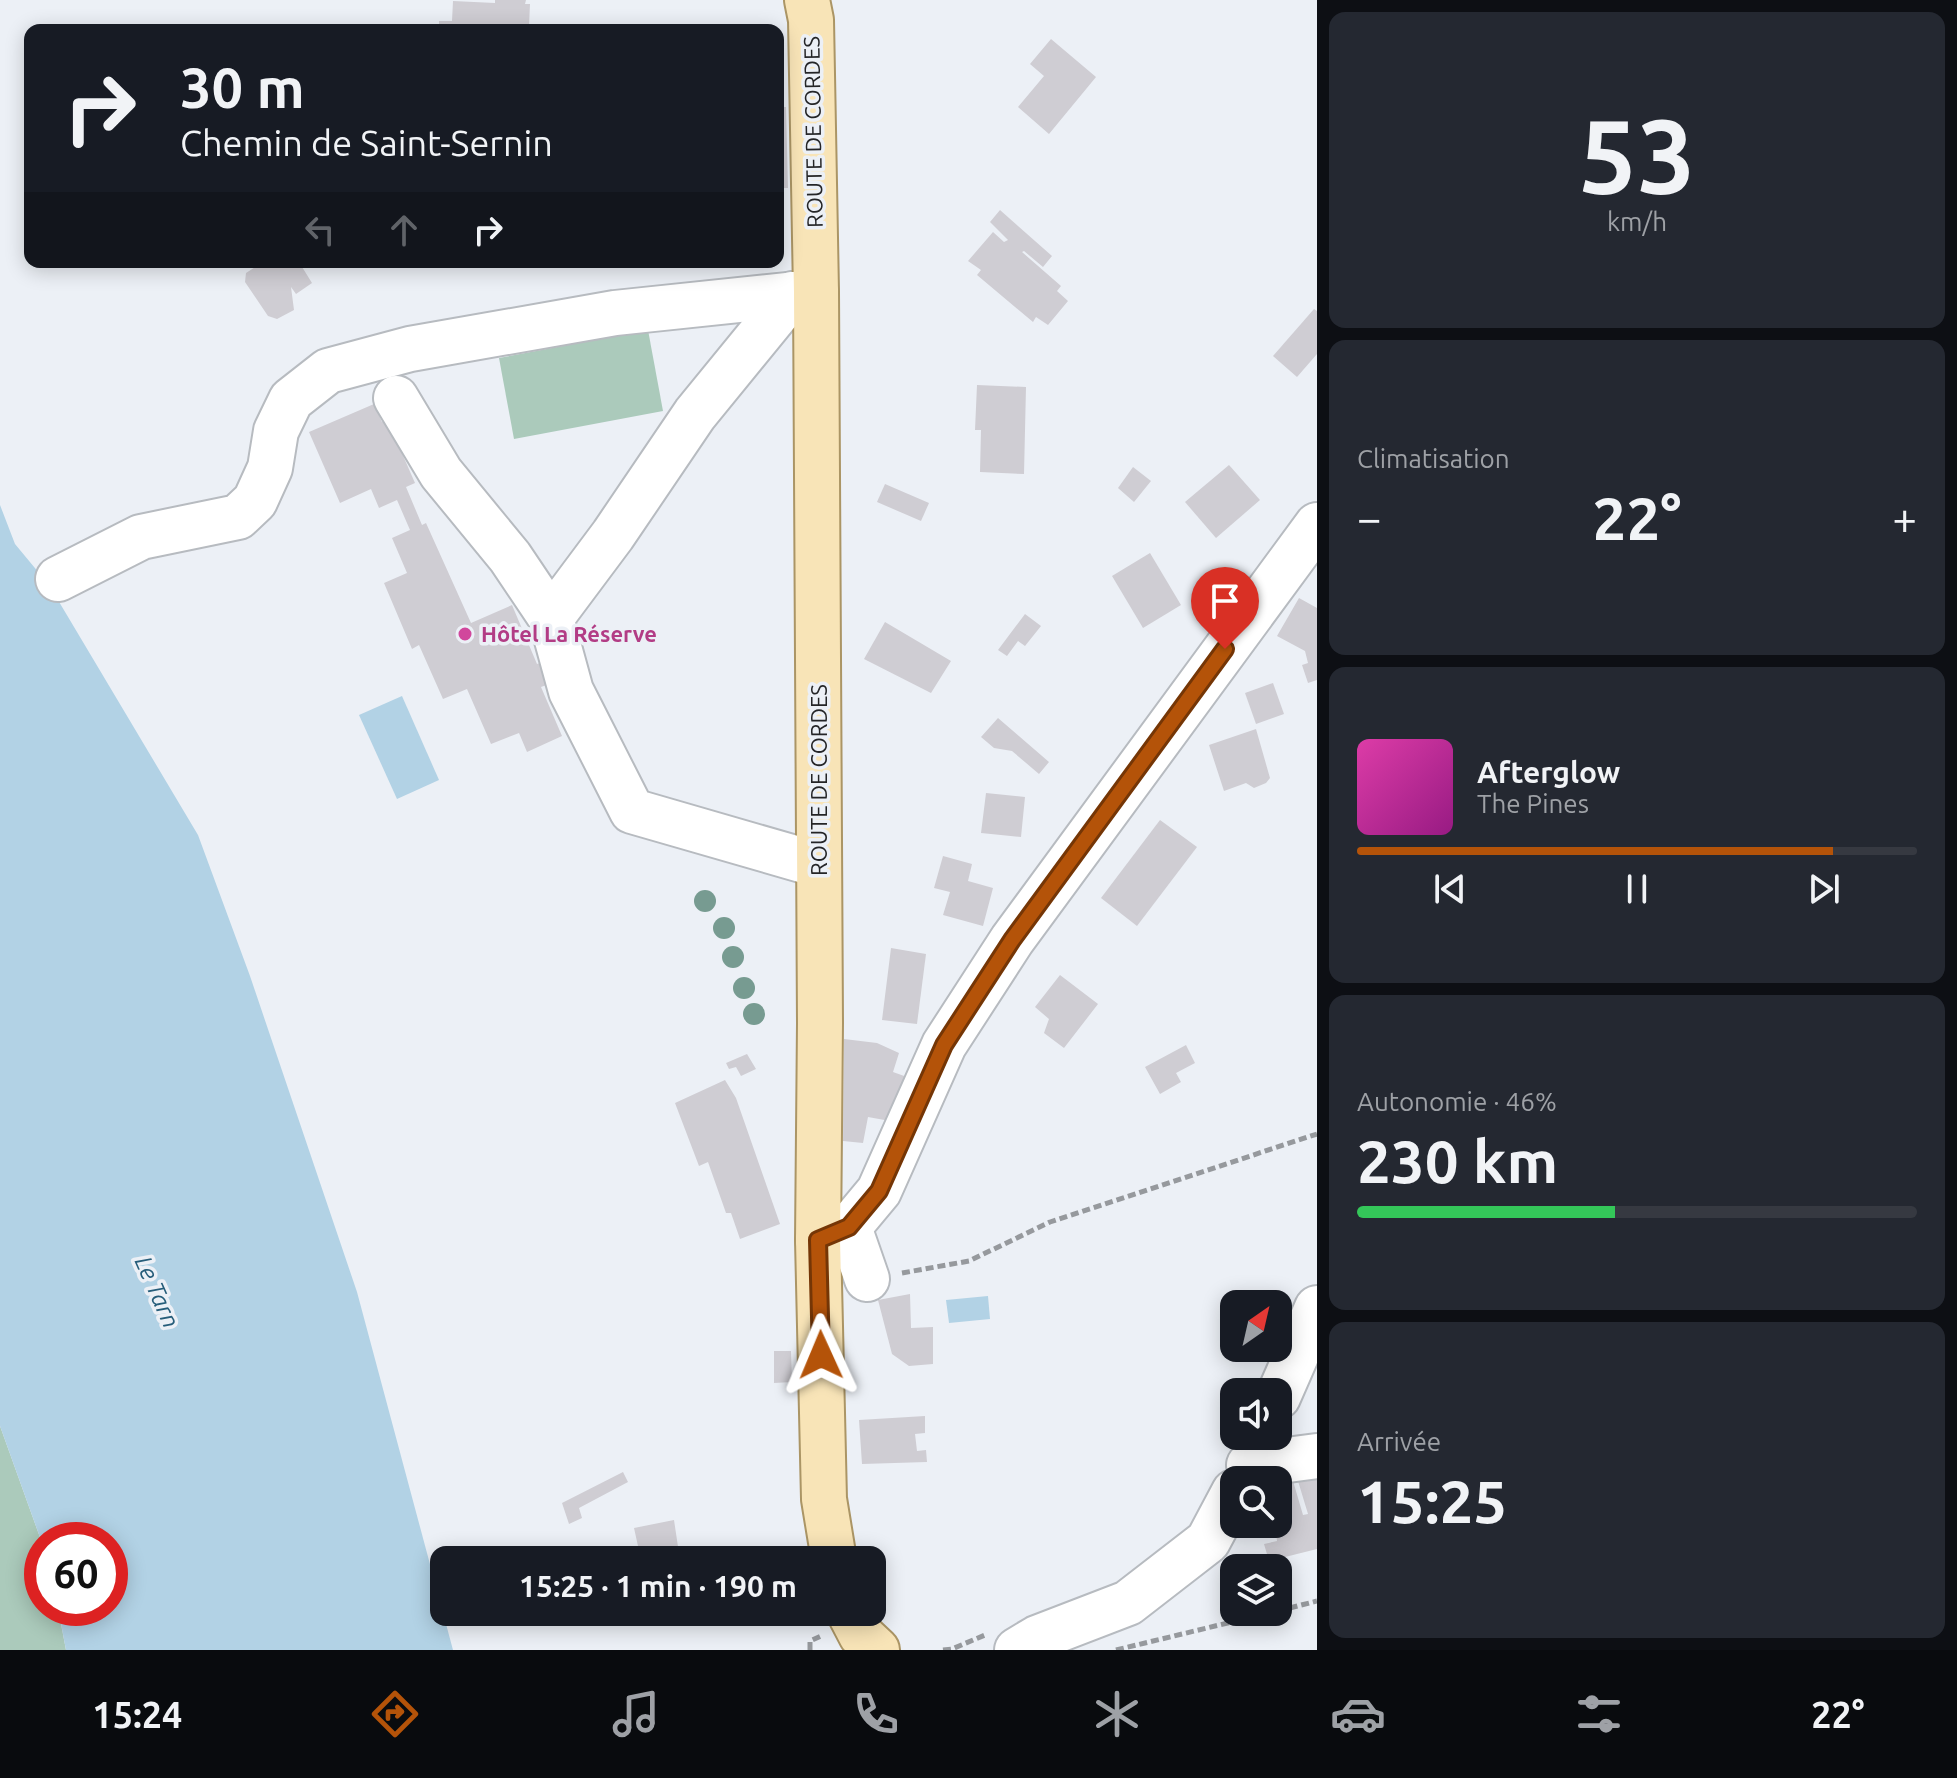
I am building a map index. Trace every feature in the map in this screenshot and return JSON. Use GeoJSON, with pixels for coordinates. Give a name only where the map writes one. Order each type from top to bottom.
{"type":"FeatureCollection","features":[{"type":"Feature","properties":{"kind":"main road","name":"ROUTE DE CORDES"},"geometry":{"type":"LineString","coordinates":[[807,0],[811,20],[804,293],[819,865],[834,1233],[824,1499],[832,1546]]}},
{"type":"Feature","properties":{"kind":"street"},"geometry":{"type":"LineString","coordinates":[[58,579],[141,537],[238,517],[255,501],[270,468],[276,431],[291,400],[328,371],[410,349],[615,313],[804,293]]}},
{"type":"Feature","properties":{"kind":"street"},"geometry":{"type":"LineString","coordinates":[[551,618],[613,535],[695,414],[804,293]]}},
{"type":"Feature","properties":{"kind":"street"},"geometry":{"type":"LineString","coordinates":[[396,398],[441,473],[510,557],[551,618],[571,691],[632,811],[819,865]]}},
{"type":"Feature","properties":{"kind":"street"},"geometry":{"type":"LineString","coordinates":[[867,1279],[834,1233],[879,1191],[944,1045],[1012,940],[1317,525]]}},
{"type":"Feature","properties":{"kind":"street"},"geometry":{"type":"LineString","coordinates":[[1286,1378],[1317,1308]]}},
{"type":"Feature","properties":{"kind":"street"},"geometry":{"type":"LineString","coordinates":[[1258,1466],[1317,1456]]}},
{"type":"Feature","properties":{"kind":"street"},"geometry":{"type":"LineString","coordinates":[[1004,1646],[1037,1638],[1128,1603],[1208,1541],[1220,1518]]}},
{"type":"Feature","properties":{"kind":"path"},"geometry":{"type":"LineString","coordinates":[[867,1279],[969,1261],[1050,1222],[1317,1134]]}},
{"type":"Feature","properties":{"kind":"path"},"geometry":{"type":"LineString","coordinates":[[1292,1607],[1317,1601]]}},
{"type":"Feature","properties":{"kind":"path"},"geometry":{"type":"LineString","coordinates":[[1116,1650],[1220,1625]]}},
{"type":"Feature","properties":{"kind":"path"},"geometry":{"type":"LineString","coordinates":[[943,1650],[988,1634],[1004,1646]]}},
{"type":"Feature","properties":{"kind":"green space"},"geometry":{"type":"Polygon","coordinates":[[[648,330],[663,411],[514,439],[499,358],[648,330]]]}},
{"type":"Feature","properties":{"kind":"green space"},"geometry":{"type":"Polygon","coordinates":[[[0,1426],[34,1522],[24,1522],[24,1626],[61,1626],[66,1650],[0,1650],[0,1426]]]}},
{"type":"Feature","properties":{"kind":"water","name":"Le Tarn"},"geometry":{"type":"Polygon","coordinates":[[[0,505],[15,544],[49,585],[198,835],[250,976],[357,1292],[430,1564],[430,1626],[447,1626],[453,1650],[66,1650],[61,1626],[128,1626],[128,1522],[34,1522],[0,1426],[0,505]]]}},
{"type":"Feature","properties":{"kind":"water"},"geometry":{"type":"Polygon","coordinates":[[[402,696],[439,780],[397,799],[359,715],[402,696]]]}},
{"type":"Feature","properties":{"kind":"water"},"geometry":{"type":"Polygon","coordinates":[[[988,1296],[990,1319],[949,1323],[946,1300],[988,1296]]]}},
{"type":"Feature","properties":{"kind":"building"},"geometry":{"type":"Polygon","coordinates":[[[495,0],[526,0],[525,4],[530,4],[529,24],[439,24],[439,21],[452,21],[453,1],[495,3],[495,0]]]}},
{"type":"Feature","properties":{"kind":"building"},"geometry":{"type":"Polygon","coordinates":[[[1051,39],[1096,77],[1049,134],[1018,107],[1044,76],[1030,64],[1051,39]]]}},
{"type":"Feature","properties":{"kind":"building"},"geometry":{"type":"Polygon","coordinates":[[[784,107],[786,107],[788,188],[784,188],[784,107]]]}},
{"type":"Feature","properties":{"kind":"building"},"geometry":{"type":"Polygon","coordinates":[[[1000,210],[1052,256],[1043,267],[1022,252],[1061,286],[1057,291],[1068,301],[1048,325],[1036,317],[1033,322],[977,275],[981,270],[968,261],[993,232],[1004,242],[1008,240],[990,222],[1000,210]]]}},
{"type":"Feature","properties":{"kind":"building"},"geometry":{"type":"Polygon","coordinates":[[[254,268],[303,268],[312,283],[296,294],[291,287],[294,310],[277,319],[268,316],[245,282],[246,273],[254,268]]]}},
{"type":"Feature","properties":{"kind":"building"},"geometry":{"type":"Polygon","coordinates":[[[1314,309],[1317,311],[1317,354],[1297,377],[1273,356],[1314,309]]]}},
{"type":"Feature","properties":{"kind":"building"},"geometry":{"type":"Polygon","coordinates":[[[977,385],[1026,387],[1024,474],[980,472],[981,430],[975,430],[977,385]]]}},
{"type":"Feature","properties":{"kind":"building","name":"Hôtel La Réserve"},"geometry":{"type":"Polygon","coordinates":[[[374,404],[382,422],[387,419],[415,483],[406,487],[422,525],[426,523],[471,623],[512,605],[537,664],[543,662],[552,683],[541,687],[562,736],[527,752],[519,733],[491,744],[467,689],[443,699],[419,645],[412,649],[384,583],[407,573],[392,538],[410,530],[397,500],[379,508],[371,489],[340,503],[309,432],[374,404]]]}},
{"type":"Feature","properties":{"kind":"building"},"geometry":{"type":"Polygon","coordinates":[[[1229,465],[1260,500],[1216,538],[1185,502],[1229,465]]]}},
{"type":"Feature","properties":{"kind":"building"},"geometry":{"type":"Polygon","coordinates":[[[1133,467],[1151,481],[1134,502],[1118,488],[1133,467]]]}},
{"type":"Feature","properties":{"kind":"building"},"geometry":{"type":"Polygon","coordinates":[[[885,484],[929,503],[921,521],[877,502],[885,484]]]}},
{"type":"Feature","properties":{"kind":"building"},"geometry":{"type":"Polygon","coordinates":[[[1150,553],[1181,605],[1143,628],[1112,576],[1150,553]]]}},
{"type":"Feature","properties":{"kind":"building"},"geometry":{"type":"Polygon","coordinates":[[[1299,598],[1317,608],[1317,680],[1308,683],[1302,665],[1308,663],[1305,651],[1277,636],[1299,598]]]}},
{"type":"Feature","properties":{"kind":"building"},"geometry":{"type":"Polygon","coordinates":[[[1025,614],[1041,626],[1025,646],[1018,641],[1007,656],[998,650],[1025,614]]]}},
{"type":"Feature","properties":{"kind":"building"},"geometry":{"type":"Polygon","coordinates":[[[885,622],[951,661],[931,693],[864,659],[885,622]]]}},
{"type":"Feature","properties":{"kind":"building"},"geometry":{"type":"Polygon","coordinates":[[[1273,683],[1284,714],[1256,724],[1245,693],[1273,683]]]}},
{"type":"Feature","properties":{"kind":"building"},"geometry":{"type":"Polygon","coordinates":[[[998,718],[1049,762],[1039,774],[1012,751],[994,748],[981,737],[998,718]]]}},
{"type":"Feature","properties":{"kind":"building"},"geometry":{"type":"Polygon","coordinates":[[[1256,729],[1270,778],[1254,788],[1246,783],[1224,791],[1209,745],[1256,729]]]}},
{"type":"Feature","properties":{"kind":"building"},"geometry":{"type":"Polygon","coordinates":[[[986,793],[1025,797],[1021,837],[981,833],[986,793]]]}},
{"type":"Feature","properties":{"kind":"building"},"geometry":{"type":"Polygon","coordinates":[[[1160,820],[1197,847],[1137,926],[1101,898],[1160,820]]]}},
{"type":"Feature","properties":{"kind":"building"},"geometry":{"type":"Polygon","coordinates":[[[943,856],[972,864],[968,881],[993,888],[983,926],[943,915],[950,892],[934,888],[943,856]]]}},
{"type":"Feature","properties":{"kind":"building"},"geometry":{"type":"Polygon","coordinates":[[[891,948],[926,954],[917,1024],[882,1020],[891,948]]]}},
{"type":"Feature","properties":{"kind":"building"},"geometry":{"type":"Polygon","coordinates":[[[1060,975],[1098,1004],[1064,1048],[1044,1033],[1049,1019],[1035,1007],[1060,975]]]}},
{"type":"Feature","properties":{"kind":"building"},"geometry":{"type":"Polygon","coordinates":[[[844,1039],[877,1043],[899,1053],[893,1072],[907,1077],[890,1121],[868,1117],[863,1143],[843,1141],[844,1039]]]}},
{"type":"Feature","properties":{"kind":"building"},"geometry":{"type":"Polygon","coordinates":[[[1186,1045],[1195,1063],[1176,1073],[1181,1082],[1160,1094],[1145,1067],[1186,1045]]]}},
{"type":"Feature","properties":{"kind":"building"},"geometry":{"type":"Polygon","coordinates":[[[747,1054],[756,1069],[741,1076],[736,1067],[729,1069],[726,1063],[747,1054]]]}},
{"type":"Feature","properties":{"kind":"building"},"geometry":{"type":"Polygon","coordinates":[[[725,1080],[736,1098],[780,1224],[740,1239],[731,1213],[726,1213],[708,1162],[699,1166],[675,1103],[725,1080]]]}},
{"type":"Feature","properties":{"kind":"building"},"geometry":{"type":"Polygon","coordinates":[[[910,1294],[911,1328],[933,1327],[933,1364],[909,1366],[892,1354],[878,1300],[910,1294]]]}},
{"type":"Feature","properties":{"kind":"building"},"geometry":{"type":"Polygon","coordinates":[[[774,1351],[791,1351],[792,1382],[774,1383],[774,1351]]]}},
{"type":"Feature","properties":{"kind":"building"},"geometry":{"type":"Polygon","coordinates":[[[925,1416],[925,1433],[915,1434],[917,1451],[926,1450],[927,1462],[862,1464],[859,1420],[925,1416]]]}},
{"type":"Feature","properties":{"kind":"building"},"geometry":{"type":"Polygon","coordinates":[[[623,1472],[628,1482],[579,1508],[582,1518],[569,1524],[562,1503],[623,1472]]]}},
{"type":"Feature","properties":{"kind":"building"},"geometry":{"type":"Polygon","coordinates":[[[1317,1477],[1317,1549],[1292,1555],[1267,1554],[1264,1544],[1277,1541],[1277,1538],[1292,1538],[1292,1481],[1303,1515],[1308,1514],[1298,1481],[1317,1477]]]}},
{"type":"Feature","properties":{"kind":"building"},"geometry":{"type":"Polygon","coordinates":[[[674,1520],[678,1546],[638,1546],[634,1528],[674,1520]]]}},
{"type":"Feature","properties":{"kind":"place","name":"Hôtel La Réserve"},"geometry":{"type":"Point","coordinates":[465,634]}},
{"type":"Feature","properties":{"kind":"route"},"geometry":{"type":"LineString","coordinates":[[821,1355],[818,1240],[849,1227],[879,1191],[944,1045],[1012,940],[1225,649]]}}]}
